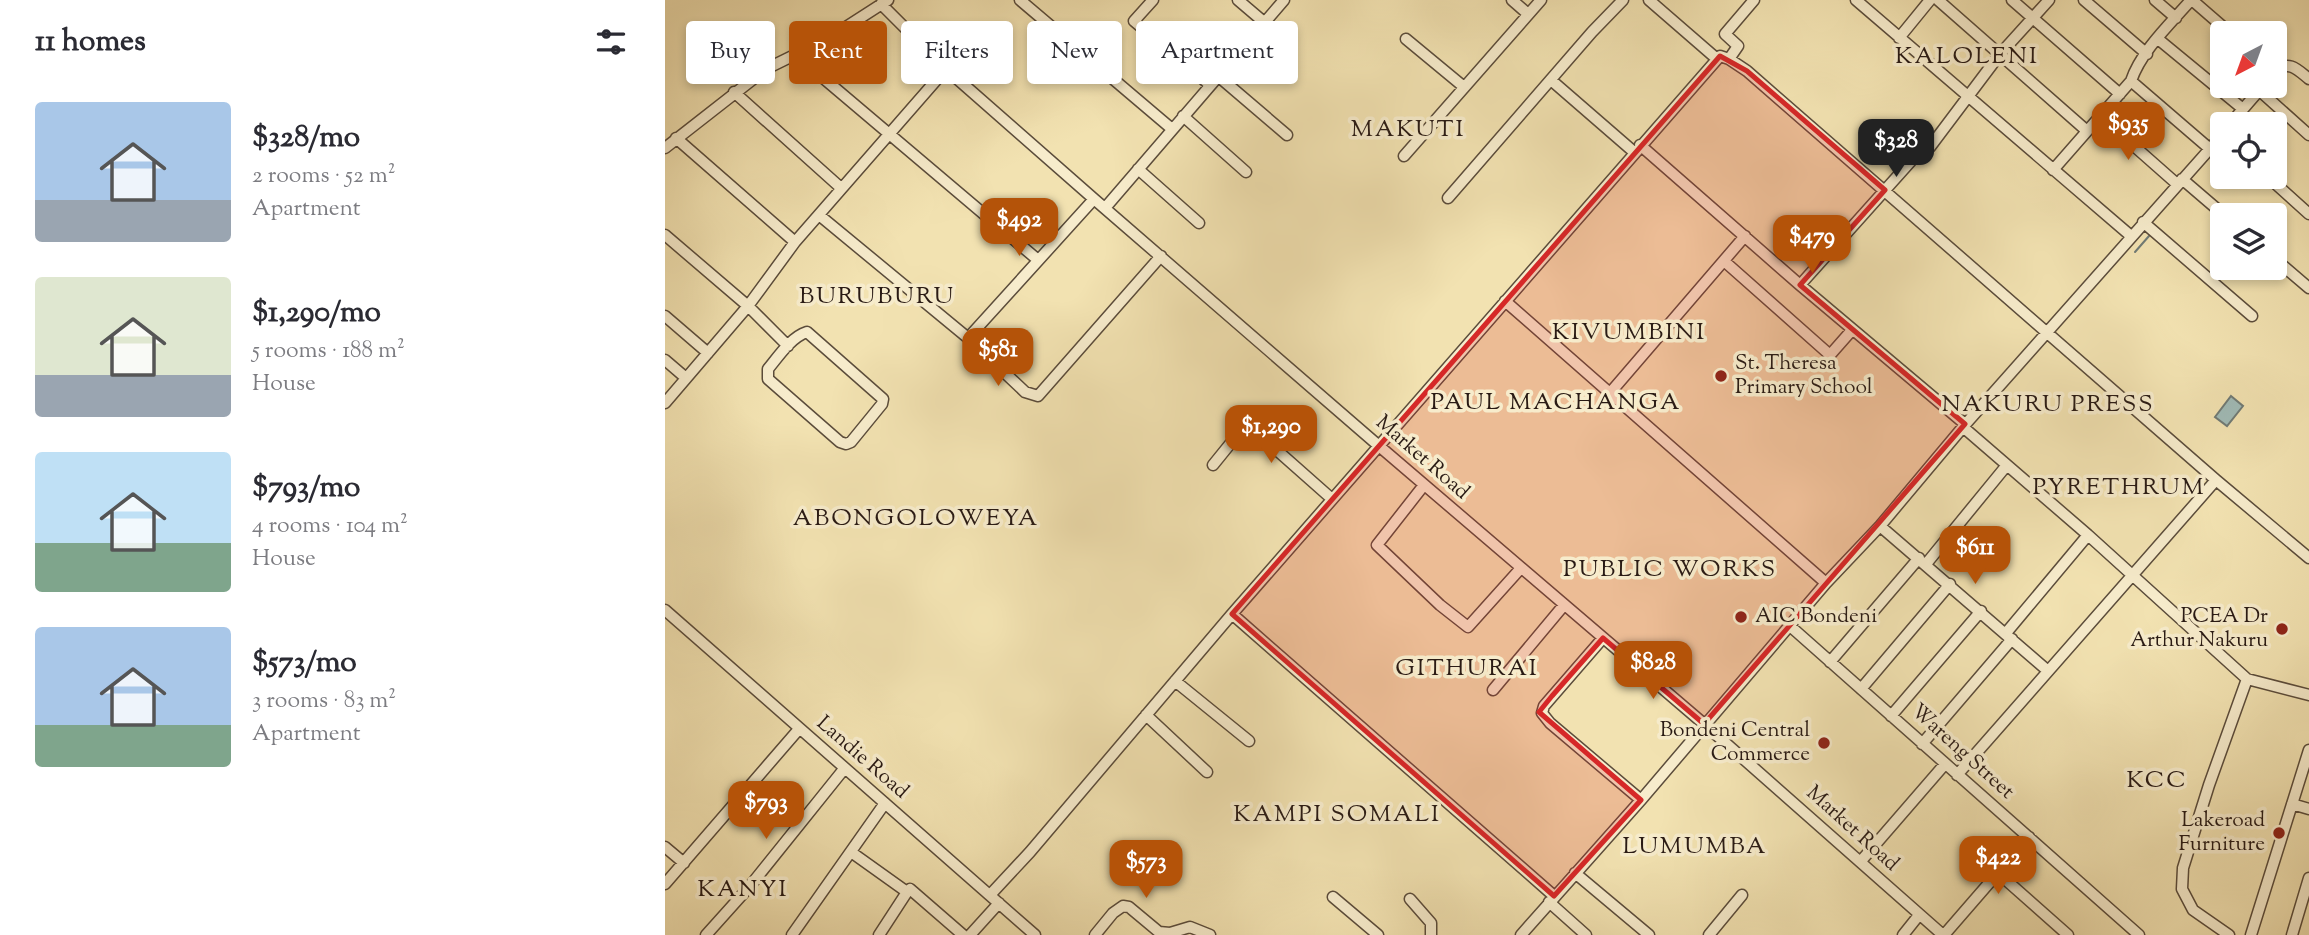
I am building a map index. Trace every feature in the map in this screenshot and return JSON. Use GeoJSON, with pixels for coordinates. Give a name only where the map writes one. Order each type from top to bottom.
{"type":"FeatureCollection","features":[{"type":"Feature","properties":{"kind":"street"},"geometry":{"type":"LineString","coordinates":[[1020,0],[1172,129]]}},
{"type":"Feature","properties":{"kind":"street"},"geometry":{"type":"LineString","coordinates":[[1136,22],[1134,21],[1153,0]]}},
{"type":"Feature","properties":{"kind":"street"},"geometry":{"type":"LineString","coordinates":[[1238,0],[1263,21]]}},
{"type":"Feature","properties":{"kind":"street"},"geometry":{"type":"LineString","coordinates":[[1267,21],[1284,0]]}},
{"type":"Feature","properties":{"kind":"street"},"geometry":{"type":"LineString","coordinates":[[1512,0],[1528,14]]}},
{"type":"Feature","properties":{"kind":"street"},"geometry":{"type":"LineString","coordinates":[[1404,156],[1541,0]]}},
{"type":"Feature","properties":{"kind":"street"},"geometry":{"type":"LineString","coordinates":[[1448,198],[1623,0]]}},
{"type":"Feature","properties":{"kind":"street"},"geometry":{"type":"LineString","coordinates":[[1649,0],[1729,54],[1889,187],[2047,332],[2309,558]]}},
{"type":"Feature","properties":{"kind":"street"},"geometry":{"type":"LineString","coordinates":[[1729,54],[1725,34],[1754,0]]}},
{"type":"Feature","properties":{"kind":"street"},"geometry":{"type":"LineString","coordinates":[[1856,0],[2130,236]]}},
{"type":"Feature","properties":{"kind":"street"},"geometry":{"type":"LineString","coordinates":[[1899,38],[1930,0]]}},
{"type":"Feature","properties":{"kind":"street"},"geometry":{"type":"LineString","coordinates":[[1938,0],[2087,131]]}},
{"type":"Feature","properties":{"kind":"street"},"geometry":{"type":"LineString","coordinates":[[2012,0],[2120,94]]}},
{"type":"Feature","properties":{"kind":"street"},"geometry":{"type":"LineString","coordinates":[[1800,285],[1912,160],[1930,146],[2000,54],[2049,0]]}},
{"type":"Feature","properties":{"kind":"street"},"geometry":{"type":"LineString","coordinates":[[2084,0],[2147,54]]}},
{"type":"Feature","properties":{"kind":"street"},"geometry":{"type":"LineString","coordinates":[[2155,0],[2176,18]]}},
{"type":"Feature","properties":{"kind":"street"},"geometry":{"type":"LineString","coordinates":[[2053,170],[2131,81],[2134,72],[2158,39],[2191,0],[2216,21]]}},
{"type":"Feature","properties":{"kind":"street"},"geometry":{"type":"LineString","coordinates":[[857,21],[884,2]]}},
{"type":"Feature","properties":{"kind":"street","name":"Market Road"},"geometry":{"type":"LineString","coordinates":[[884,2],[902,21]]}},
{"type":"Feature","properties":{"kind":"street"},"geometry":{"type":"LineString","coordinates":[[1406,39],[1464,87]]}},
{"type":"Feature","properties":{"kind":"street"},"geometry":{"type":"LineString","coordinates":[[2158,39],[2243,109]]}},
{"type":"Feature","properties":{"kind":"street"},"geometry":{"type":"LineString","coordinates":[[970,935],[1030,852],[1232,614],[1637,148],[1729,54]]}},
{"type":"Feature","properties":{"kind":"street"},"geometry":{"type":"LineString","coordinates":[[665,148],[734,92],[766,69],[789,58]]}},
{"type":"Feature","properties":{"kind":"street"},"geometry":{"type":"LineString","coordinates":[[2287,65],[2309,79]]}},
{"type":"Feature","properties":{"kind":"street"},"geometry":{"type":"LineString","coordinates":[[1551,80],[1745,236],[1964,426],[2247,679],[2309,695]]}},
{"type":"Feature","properties":{"kind":"street"},"geometry":{"type":"LineString","coordinates":[[1521,935],[2130,236],[2210,149],[2131,81]]}},
{"type":"Feature","properties":{"kind":"street"},"geometry":{"type":"LineString","coordinates":[[831,84],[1038,260]]}},
{"type":"Feature","properties":{"kind":"street"},"geometry":{"type":"LineString","coordinates":[[665,403],[748,306],[795,242],[933,84]]}},
{"type":"Feature","properties":{"kind":"street","name":"Market Road"},"geometry":{"type":"LineString","coordinates":[[963,84],[1424,485],[1704,724],[1943,935]]}},
{"type":"Feature","properties":{"kind":"street"},"geometry":{"type":"LineString","coordinates":[[1105,208],[1211,84]]}},
{"type":"Feature","properties":{"kind":"street"},"geometry":{"type":"LineString","coordinates":[[1219,84],[1287,135]]}},
{"type":"Feature","properties":{"kind":"street"},"geometry":{"type":"LineString","coordinates":[[734,92],[841,188]]}},
{"type":"Feature","properties":{"kind":"street"},"geometry":{"type":"LineString","coordinates":[[2241,112],[2253,98]]}},
{"type":"Feature","properties":{"kind":"street"},"geometry":{"type":"LineString","coordinates":[[2272,98],[2309,135]]}},
{"type":"Feature","properties":{"kind":"street"},"geometry":{"type":"LineString","coordinates":[[1183,116],[1246,172]]}},
{"type":"Feature","properties":{"kind":"street"},"geometry":{"type":"LineString","coordinates":[[2099,116],[2210,204]]}},
{"type":"Feature","properties":{"kind":"street"},"geometry":{"type":"LineString","coordinates":[[676,138],[795,242]]}},
{"type":"Feature","properties":{"kind":"street"},"geometry":{"type":"LineString","coordinates":[[1138,169],[1199,223]]}},
{"type":"Feature","properties":{"kind":"street"},"geometry":{"type":"LineString","coordinates":[[2281,189],[2309,214]]}},
{"type":"Feature","properties":{"kind":"street"},"geometry":{"type":"LineString","coordinates":[[968,338],[1094,199]]}},
{"type":"Feature","properties":{"kind":"street"},"geometry":{"type":"LineString","coordinates":[[819,215],[968,338],[1025,392],[1038,396],[1161,257]]}},
{"type":"Feature","properties":{"kind":"street"},"geometry":{"type":"LineString","coordinates":[[2143,222],[2252,316]]}},
{"type":"Feature","properties":{"kind":"street"},"geometry":{"type":"LineString","coordinates":[[665,235],[748,306],[787,346]]}},
{"type":"Feature","properties":{"kind":"street"},"geometry":{"type":"LineString","coordinates":[[1610,393],[1745,236]]}},
{"type":"Feature","properties":{"kind":"street"},"geometry":{"type":"LineString","coordinates":[[1724,261],[1830,355],[1851,330]]}},
{"type":"Feature","properties":{"kind":"street"},"geometry":{"type":"LineString","coordinates":[[2287,268],[2308,285]]}},
{"type":"Feature","properties":{"kind":"street"},"geometry":{"type":"LineString","coordinates":[[1505,301],[1826,583]]}},
{"type":"Feature","properties":{"kind":"street"},"geometry":{"type":"LineString","coordinates":[[665,316],[708,353]]}},
{"type":"Feature","properties":{"kind":"street"},"geometry":{"type":"LineString","coordinates":[[807,332],[880,395],[882,404],[851,442],[840,442],[768,379],[768,369],[787,346],[801,333],[807,332]]}},
{"type":"Feature","properties":{"kind":"street"},"geometry":{"type":"LineString","coordinates":[[665,360],[687,378]]}},
{"type":"Feature","properties":{"kind":"street"},"geometry":{"type":"LineString","coordinates":[[1213,465],[1247,426],[1332,499]]}},
{"type":"Feature","properties":{"kind":"street"},"geometry":{"type":"LineString","coordinates":[[1830,662],[2007,465]]}},
{"type":"Feature","properties":{"kind":"street"},"geometry":{"type":"LineString","coordinates":[[1957,775],[2216,480]]}},
{"type":"Feature","properties":{"kind":"street"},"geometry":{"type":"LineString","coordinates":[[1424,485],[1377,545],[1440,605],[1468,627],[1521,568]]}},
{"type":"Feature","properties":{"kind":"street"},"geometry":{"type":"LineString","coordinates":[[1880,526],[2048,671]]}},
{"type":"Feature","properties":{"kind":"street"},"geometry":{"type":"LineString","coordinates":[[1922,744],[2088,536]]}},
{"type":"Feature","properties":{"kind":"street"},"geometry":{"type":"LineString","coordinates":[[1861,689],[1949,584]]}},
{"type":"Feature","properties":{"kind":"street"},"geometry":{"type":"LineString","coordinates":[[1493,690],[1564,605]]}},
{"type":"Feature","properties":{"kind":"street","name":"Landie Road"},"geometry":{"type":"LineString","coordinates":[[665,610],[1035,935]]}},
{"type":"Feature","properties":{"kind":"street"},"geometry":{"type":"LineString","coordinates":[[1891,716],[1981,611]]}},
{"type":"Feature","properties":{"kind":"street"},"geometry":{"type":"LineString","coordinates":[[1232,614],[1552,899],[1586,935]]}},
{"type":"Feature","properties":{"kind":"street","name":"Wareng Street"},"geometry":{"type":"LineString","coordinates":[[1790,626],[2139,935]]}},
{"type":"Feature","properties":{"kind":"street"},"geometry":{"type":"LineString","coordinates":[[1603,638],[1544,706],[1542,713],[1550,723],[1641,800]]}},
{"type":"Feature","properties":{"kind":"street"},"geometry":{"type":"LineString","coordinates":[[2229,935],[2193,909],[2182,889],[2183,868],[2247,679]]}},
{"type":"Feature","properties":{"kind":"street"},"geometry":{"type":"LineString","coordinates":[[1175,681],[1249,741]]}},
{"type":"Feature","properties":{"kind":"street"},"geometry":{"type":"LineString","coordinates":[[1146,715],[1207,772]]}},
{"type":"Feature","properties":{"kind":"street"},"geometry":{"type":"LineString","coordinates":[[665,884],[799,729]]}},
{"type":"Feature","properties":{"kind":"street"},"geometry":{"type":"LineString","coordinates":[[2252,935],[2309,750]]}},
{"type":"Feature","properties":{"kind":"street"},"geometry":{"type":"LineString","coordinates":[[1861,862],[1945,764]]}},
{"type":"Feature","properties":{"kind":"street"},"geometry":{"type":"LineString","coordinates":[[706,935],[750,886],[844,769]]}},
{"type":"Feature","properties":{"kind":"street"},"geometry":{"type":"LineString","coordinates":[[792,935],[885,803]]}},
{"type":"Feature","properties":{"kind":"street"},"geometry":{"type":"LineString","coordinates":[[2292,804],[2309,809]]}},
{"type":"Feature","properties":{"kind":"street"},"geometry":{"type":"LineString","coordinates":[[1943,935],[2029,837]]}},
{"type":"Feature","properties":{"kind":"street"},"geometry":{"type":"LineString","coordinates":[[665,847],[684,863]]}},
{"type":"Feature","properties":{"kind":"street"},"geometry":{"type":"LineString","coordinates":[[851,852],[907,892]]}},
{"type":"Feature","properties":{"kind":"street"},"geometry":{"type":"LineString","coordinates":[[1575,873],[1649,935]]}},
{"type":"Feature","properties":{"kind":"street"},"geometry":{"type":"LineString","coordinates":[[1998,873],[2069,935]]}},
{"type":"Feature","properties":{"kind":"street"},"geometry":{"type":"LineString","coordinates":[[2292,935],[2309,878]]}},
{"type":"Feature","properties":{"kind":"street"},"geometry":{"type":"LineString","coordinates":[[879,935],[910,889],[964,935]]}},
{"type":"Feature","properties":{"kind":"street"},"geometry":{"type":"LineString","coordinates":[[1709,935],[1742,895]]}},
{"type":"Feature","properties":{"kind":"street"},"geometry":{"type":"LineString","coordinates":[[1333,897],[1378,935]]}},
{"type":"Feature","properties":{"kind":"street"},"geometry":{"type":"LineString","coordinates":[[1410,899],[1431,923],[1431,935]]}},
{"type":"Feature","properties":{"kind":"street"},"geometry":{"type":"LineString","coordinates":[[1095,935],[1113,913],[1123,906],[1129,907],[1159,932],[1170,933],[1190,927],[1210,935]]}},
{"type":"Feature","properties":{"kind":"street"},"geometry":{"type":"LineString","coordinates":[[1903,935],[1919,915]]}},
{"type":"Feature","properties":{"kind":"highlighted area"},"geometry":{"type":"Polygon","coordinates":[[[1720,56],[1747,71],[1885,190],[1800,285],[1965,424],[1704,724],[1603,638],[1552,696],[1539,712],[1641,800],[1554,896],[1232,614],[1720,56]]]}},
{"type":"Feature","properties":{"kind":"water"},"geometry":{"type":"Polygon","coordinates":[[[2231,396],[2243,406],[2227,426],[2215,417],[2231,396]]]}},
{"type":"Feature","properties":{"kind":"waterway"},"geometry":{"type":"LineString","coordinates":[[2135,252],[2149,236]]}},
{"type":"Feature","properties":{"kind":"place","name":"St. Theresa Primary School"},"geometry":{"type":"Point","coordinates":[1721,376]}},
{"type":"Feature","properties":{"kind":"place","name":"AIC Bondeni"},"geometry":{"type":"Point","coordinates":[1741,617]}},
{"type":"Feature","properties":{"kind":"place","name":"PCEA Dr Arthur Nakuru"},"geometry":{"type":"Point","coordinates":[2282,629]}},
{"type":"Feature","properties":{"kind":"place","name":"Bondeni Central Commerce"},"geometry":{"type":"Point","coordinates":[1824,743]}},
{"type":"Feature","properties":{"kind":"place","name":"Lakeroad Furniture"},"geometry":{"type":"Point","coordinates":[2279,833]}},
{"type":"Feature","properties":{"kind":"district","name":"KALOLENI"},"geometry":{"type":"Point","coordinates":[1967,57]}},
{"type":"Feature","properties":{"kind":"district","name":"MAKUTI"},"geometry":{"type":"Point","coordinates":[1408,130]}},
{"type":"Feature","properties":{"kind":"district","name":"BURUBURU"},"geometry":{"type":"Point","coordinates":[877,297]}},
{"type":"Feature","properties":{"kind":"district","name":"KIVUMBINI"},"geometry":{"type":"Point","coordinates":[1629,333]}},
{"type":"Feature","properties":{"kind":"district","name":"PAUL MACHANGA"},"geometry":{"type":"Point","coordinates":[1556,403]}},
{"type":"Feature","properties":{"kind":"district","name":"NAKURU PRESS"},"geometry":{"type":"Point","coordinates":[2048,405]}},
{"type":"Feature","properties":{"kind":"district","name":"PYRETHRUM"},"geometry":{"type":"Point","coordinates":[2119,488]}},
{"type":"Feature","properties":{"kind":"district","name":"ABONGOLOWEYA"},"geometry":{"type":"Point","coordinates":[916,519]}},
{"type":"Feature","properties":{"kind":"district","name":"PUBLIC WORKS"},"geometry":{"type":"Point","coordinates":[1670,570]}},
{"type":"Feature","properties":{"kind":"district","name":"GITHURAI"},"geometry":{"type":"Point","coordinates":[1467,669]}},
{"type":"Feature","properties":{"kind":"district","name":"KCC"},"geometry":{"type":"Point","coordinates":[2157,781]}},
{"type":"Feature","properties":{"kind":"district","name":"KAMPI SOMALI"},"geometry":{"type":"Point","coordinates":[1337,815]}},
{"type":"Feature","properties":{"kind":"district","name":"LUMUMBA"},"geometry":{"type":"Point","coordinates":[1695,847]}},
{"type":"Feature","properties":{"kind":"district","name":"KANYI"},"geometry":{"type":"Point","coordinates":[743,890]}}]}
